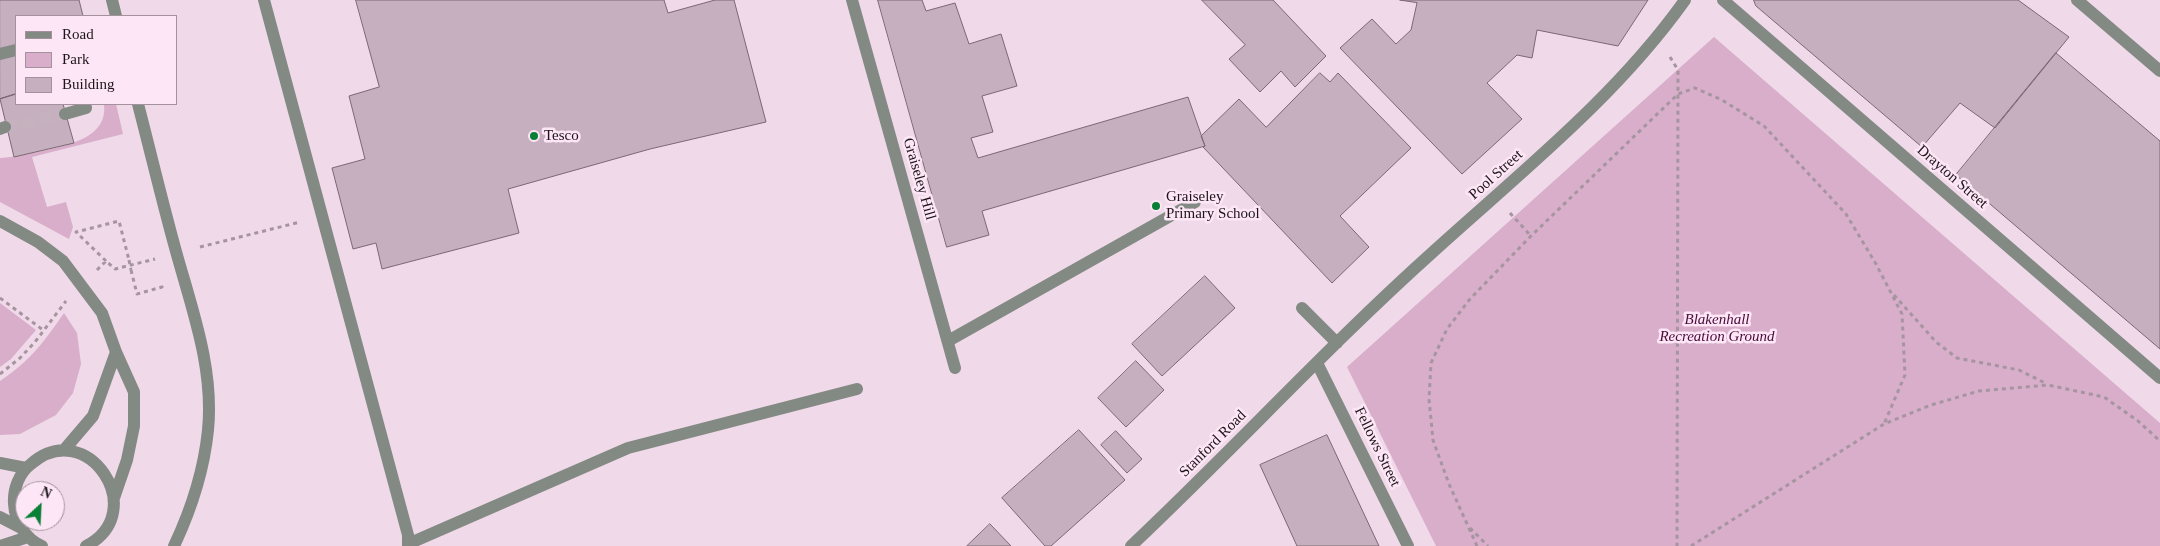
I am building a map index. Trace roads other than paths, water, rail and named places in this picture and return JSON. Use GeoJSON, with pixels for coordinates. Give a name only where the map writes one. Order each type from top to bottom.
{"type":"FeatureCollection","features":[{"type":"Feature","properties":{"kind":"street"},"geometry":{"type":"LineString","coordinates":[[112,0],[116,15]]}},
{"type":"Feature","properties":{"kind":"street"},"geometry":{"type":"LineString","coordinates":[[264,0],[408,536],[408,545],[628,448],[857,389]]}},
{"type":"Feature","properties":{"kind":"street","name":"Graiseley Hill"},"geometry":{"type":"LineString","coordinates":[[852,0],[955,368]]}},
{"type":"Feature","properties":{"kind":"street","name":"Pool Street"},"geometry":{"type":"LineString","coordinates":[[1317,363],[1434,251],[1496,198],[1596,104],[1659,36],[1685,0]]}},
{"type":"Feature","properties":{"kind":"street","name":"Drayton Street"},"geometry":{"type":"LineString","coordinates":[[1724,0],[2160,378]]}},
{"type":"Feature","properties":{"kind":"street"},"geometry":{"type":"LineString","coordinates":[[2077,0],[2160,71]]}},
{"type":"Feature","properties":{"kind":"street"},"geometry":{"type":"LineString","coordinates":[[0,54],[15,50]]}},
{"type":"Feature","properties":{"kind":"street"},"geometry":{"type":"LineString","coordinates":[[65,114],[86,108],[85,105]]}},
{"type":"Feature","properties":{"kind":"street"},"geometry":{"type":"LineString","coordinates":[[138,105],[176,253],[203,348],[209,394],[208,430],[201,468],[194,498],[174,546]]}},
{"type":"Feature","properties":{"kind":"street"},"geometry":{"type":"LineString","coordinates":[[948,341],[1195,202]]}},
{"type":"Feature","properties":{"kind":"street"},"geometry":{"type":"LineString","coordinates":[[0,221],[38,242],[63,261],[82,284],[102,313],[116,352],[134,392],[134,426],[127,460],[114,498],[112,515],[105,530],[90,545]]}},
{"type":"Feature","properties":{"kind":"street"},"geometry":{"type":"LineString","coordinates":[[1302,308],[1337,343]]}},
{"type":"Feature","properties":{"kind":"street"},"geometry":{"type":"LineString","coordinates":[[64,450],[93,416],[116,352]]}},
{"type":"Feature","properties":{"kind":"street","name":"Stanford Road"},"geometry":{"type":"LineString","coordinates":[[1131,546],[1198,483],[1317,363]]}},
{"type":"Feature","properties":{"kind":"street","name":"Fellows Street"},"geometry":{"type":"LineString","coordinates":[[1317,363],[1408,546]]}},
{"type":"Feature","properties":{"kind":"street"},"geometry":{"type":"LineString","coordinates":[[33,540],[14,513],[13,497],[17,481],[26,468],[37,458],[50,452],[64,450],[78,453],[92,460],[103,470],[111,483],[114,498]]}},
{"type":"Feature","properties":{"kind":"street"},"geometry":{"type":"LineString","coordinates":[[0,464],[26,468]]}},
{"type":"Feature","properties":{"kind":"street"},"geometry":{"type":"LineString","coordinates":[[0,517],[33,540]]}},
{"type":"Feature","properties":{"kind":"street"},"geometry":{"type":"LineString","coordinates":[[0,546],[33,540]]}},
{"type":"Feature","properties":{"kind":"tunnel"},"geometry":{"type":"LineString","coordinates":[[5,127],[65,114]]}},
{"type":"Feature","properties":{"kind":"place","name":"Tesco"},"geometry":{"type":"Point","coordinates":[534,136]}},
{"type":"Feature","properties":{"kind":"place","name":"Graiseley Primary School"},"geometry":{"type":"Point","coordinates":[1156,206]}},
{"type":"Feature","properties":{"kind":"park label","name":"Blakenhall Recreation Ground"},"geometry":{"type":"Point","coordinates":[1717,328]}}]}
